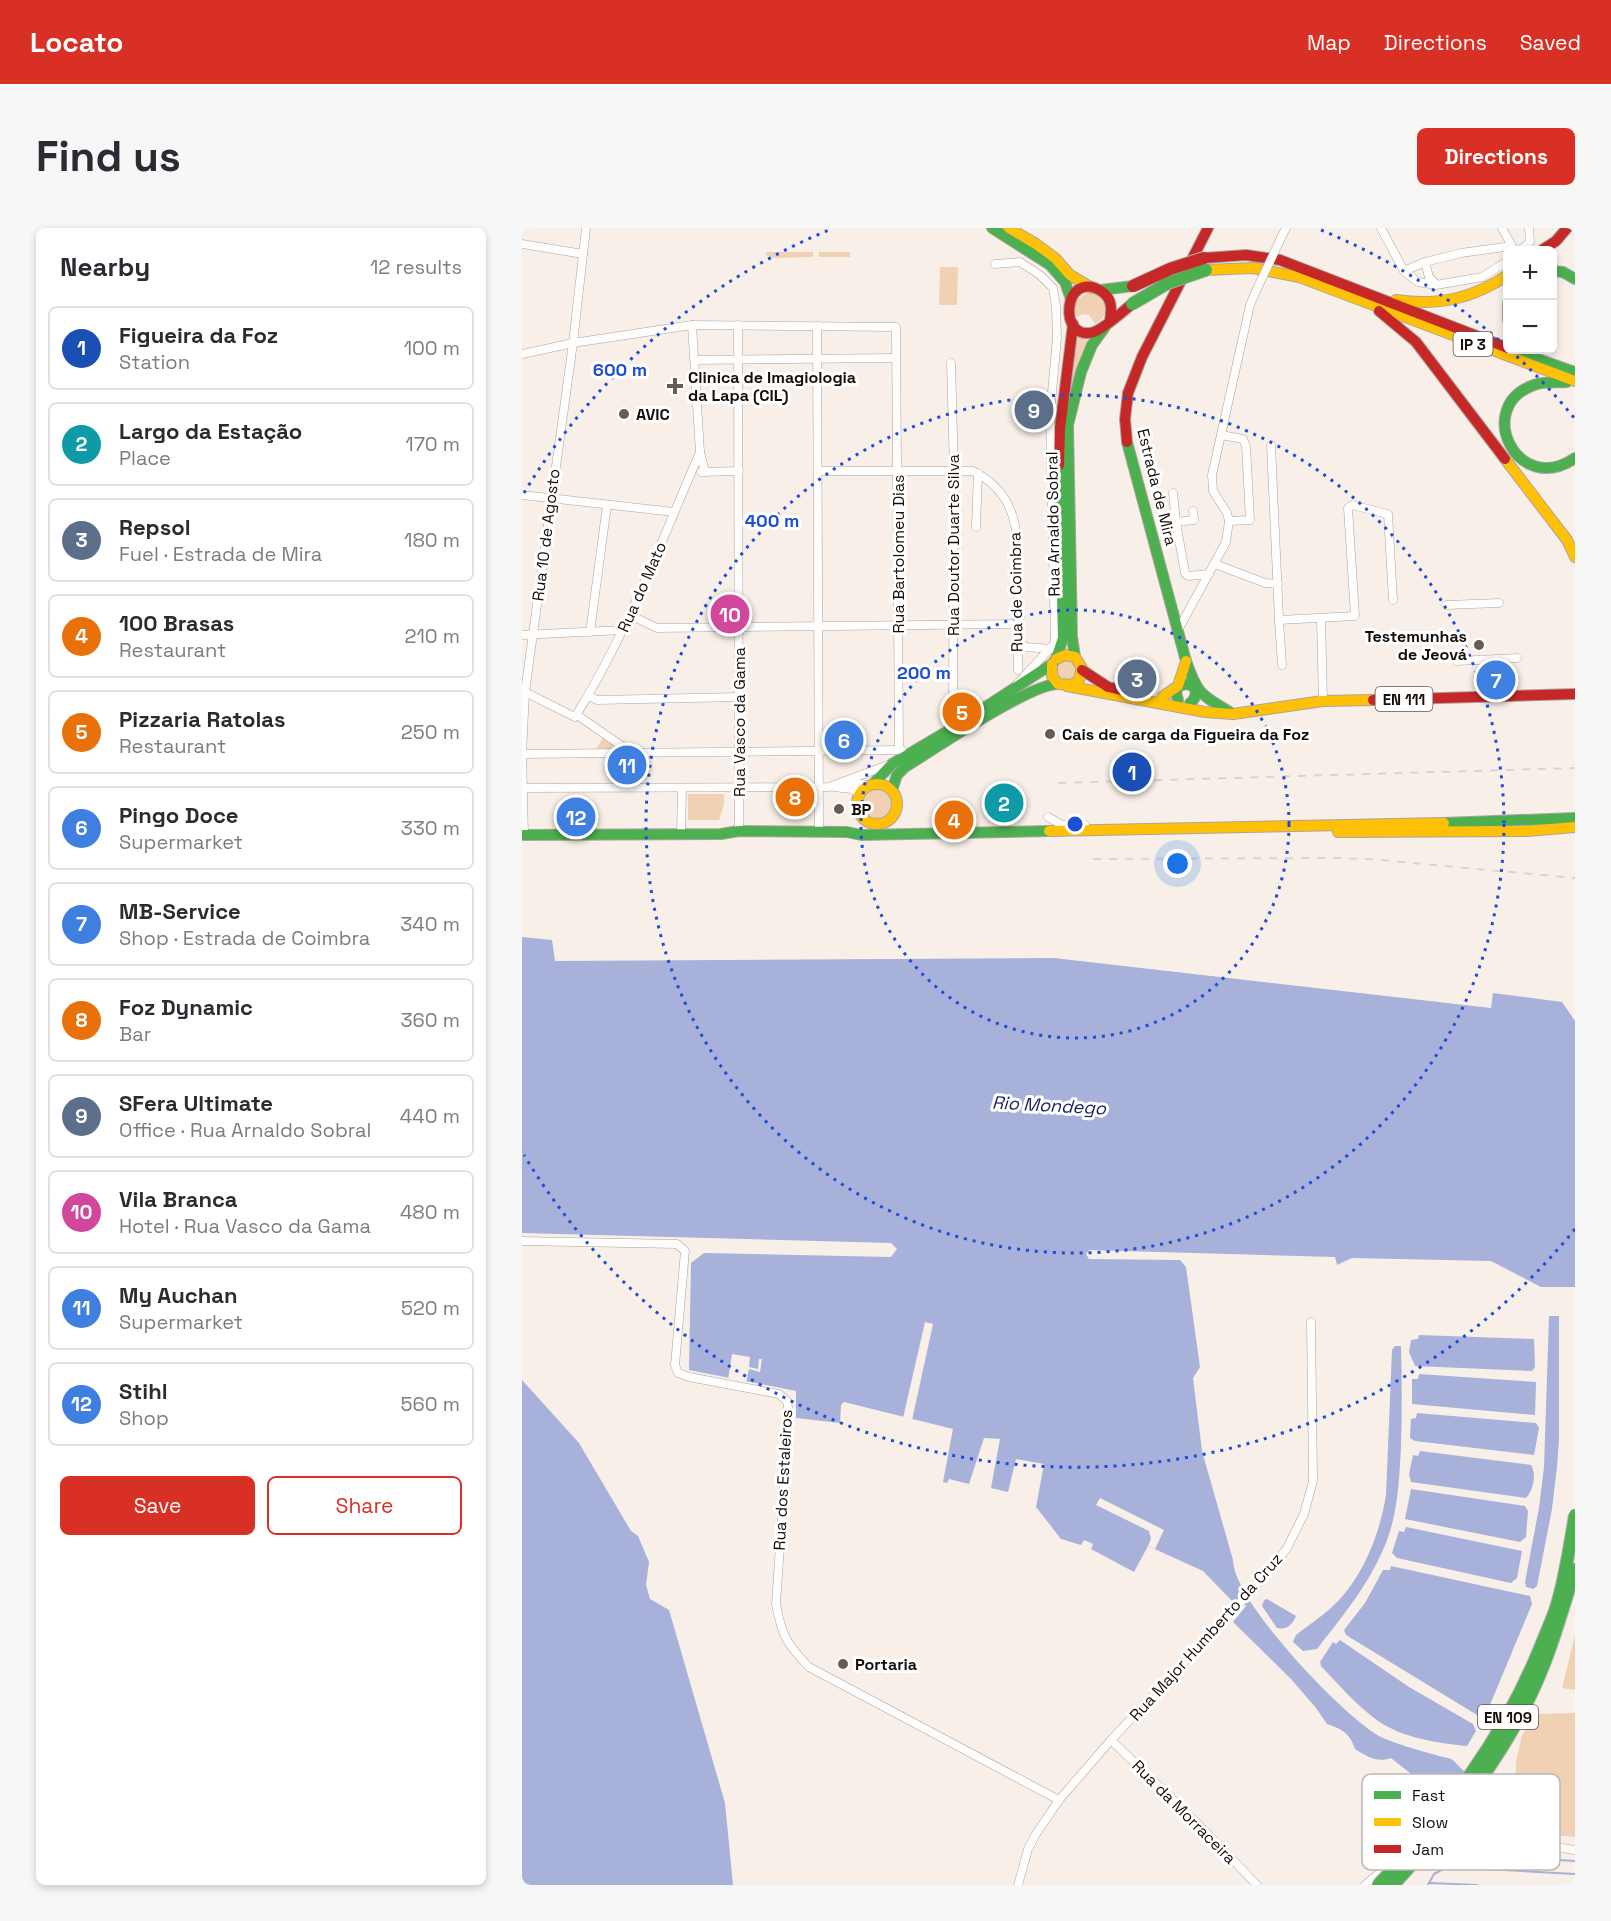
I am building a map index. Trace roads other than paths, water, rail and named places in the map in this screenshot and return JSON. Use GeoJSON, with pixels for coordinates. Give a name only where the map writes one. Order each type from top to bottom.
{"type":"FeatureCollection","features":[{"type":"Feature","properties":{"kind":"main road"},"geometry":{"type":"LineString","coordinates":[[992,228],[1050,265],[1065,282],[1065,304],[1073,324],[1079,329],[1092,332],[1108,323]]}},
{"type":"Feature","properties":{"kind":"main road"},"geometry":{"type":"LineString","coordinates":[[892,790],[897,775],[905,767],[1017,699],[1042,687],[1079,680],[1082,670],[1081,664],[1075,657],[1071,601],[1068,426],[1081,372],[1092,345],[1113,313],[1111,300],[1097,289],[1070,275],[1055,258],[1009,228]]}},
{"type":"Feature","properties":{"kind":"main road","name":"Estrada de Mira"},"geometry":{"type":"LineString","coordinates":[[1195,687],[1177,630],[1127,445],[1125,418],[1128,393],[1142,357],[1208,228]]}},
{"type":"Feature","properties":{"kind":"main road"},"geometry":{"type":"LineString","coordinates":[[1548,246],[1567,228]]}},
{"type":"Feature","properties":{"kind":"main road","name":"IP 3"},"geometry":{"type":"LineString","coordinates":[[1108,323],[1132,304],[1205,264]]}},
{"type":"Feature","properties":{"kind":"main road","name":"IP 3"},"geometry":{"type":"LineString","coordinates":[[1097,289],[1133,286],[1170,269],[1205,264],[1278,270],[1503,346]]}},
{"type":"Feature","properties":{"kind":"main road"},"geometry":{"type":"LineString","coordinates":[[1557,271],[1563,272],[1575,279]]}},
{"type":"Feature","properties":{"kind":"main road"},"geometry":{"type":"LineString","coordinates":[[1371,300],[1441,303],[1463,299],[1503,278]]}},
{"type":"Feature","properties":{"kind":"main road"},"geometry":{"type":"LineString","coordinates":[[1065,304],[1080,290],[1097,289]]}},
{"type":"Feature","properties":{"kind":"main road"},"geometry":{"type":"LineString","coordinates":[[1371,300],[1416,342],[1567,540],[1575,557]]}},
{"type":"Feature","properties":{"kind":"main road","name":"IP 3"},"geometry":{"type":"LineString","coordinates":[[1371,300],[1575,382]]}},
{"type":"Feature","properties":{"kind":"main road"},"geometry":{"type":"LineString","coordinates":[[847,832],[854,830],[860,817],[858,806],[867,787],[892,764],[1012,690],[1053,657],[1063,638],[1059,444],[1060,413],[1073,345],[1073,324]]}},
{"type":"Feature","properties":{"kind":"main road","name":"IP 3"},"geometry":{"type":"LineString","coordinates":[[1524,354],[1575,372]]}},
{"type":"Feature","properties":{"kind":"main road"},"geometry":{"type":"LineString","coordinates":[[1537,354],[1556,365]]}},
{"type":"Feature","properties":{"kind":"main road"},"geometry":{"type":"LineString","coordinates":[[1575,382],[1543,383],[1522,391],[1510,404],[1505,420],[1505,434],[1510,448],[1532,466],[1546,468],[1561,466],[1575,458]]}},
{"type":"Feature","properties":{"kind":"main road"},"geometry":{"type":"LineString","coordinates":[[1053,657],[1065,655],[1075,657]]}},
{"type":"Feature","properties":{"kind":"main road"},"geometry":{"type":"LineString","coordinates":[[1053,657],[1052,676],[1062,685]]}},
{"type":"Feature","properties":{"kind":"main road"},"geometry":{"type":"LineString","coordinates":[[1186,661],[1176,693],[1183,704],[1194,699],[1195,687]]}},
{"type":"Feature","properties":{"kind":"main road","name":"EN 111"},"geometry":{"type":"LineString","coordinates":[[1082,670],[1108,687],[1162,697],[1205,712],[1233,714],[1323,702],[1575,694]]}},
{"type":"Feature","properties":{"kind":"main road"},"geometry":{"type":"LineString","coordinates":[[1162,697],[1183,683],[1195,687],[1204,696],[1233,714]]}},
{"type":"Feature","properties":{"kind":"main road","name":"EN 111"},"geometry":{"type":"LineString","coordinates":[[1062,685],[1183,704]]}},
{"type":"Feature","properties":{"kind":"main road"},"geometry":{"type":"LineString","coordinates":[[523,835],[681,834],[739,831],[860,832],[888,822],[894,814],[896,802],[892,790],[884,784],[867,787]]}},
{"type":"Feature","properties":{"kind":"main road"},"geometry":{"type":"LineString","coordinates":[[894,814],[899,824],[910,833]]}},
{"type":"Feature","properties":{"kind":"main road"},"geometry":{"type":"LineString","coordinates":[[860,817],[865,821],[910,833]]}},
{"type":"Feature","properties":{"kind":"main road"},"geometry":{"type":"LineString","coordinates":[[1526,826],[1575,818]]}},
{"type":"Feature","properties":{"kind":"main road"},"geometry":{"type":"LineString","coordinates":[[847,832],[861,835],[1158,829],[1575,826]]}},
{"type":"Feature","properties":{"kind":"main road","name":"EN 109"},"geometry":{"type":"LineString","coordinates":[[1471,1774],[1498,1737],[1534,1665],[1557,1603],[1575,1515]]}},
{"type":"Feature","properties":{"kind":"main road","name":"EN 109"},"geometry":{"type":"LineString","coordinates":[[1484,1774],[1508,1740],[1544,1665],[1575,1569]]}},
{"type":"Feature","properties":{"kind":"main road","name":"EN 109"},"geometry":{"type":"LineString","coordinates":[[1378,1885],[1392,1870]]}},
{"type":"Feature","properties":{"kind":"main road","name":"EN 109"},"geometry":{"type":"LineString","coordinates":[[1393,1885],[1407,1870]]}},
{"type":"Feature","properties":{"kind":"street","name":"Rua 10 de Agosto"},"geometry":{"type":"LineString","coordinates":[[523,835],[523,691],[534,634],[586,228]]}},
{"type":"Feature","properties":{"kind":"street"},"geometry":{"type":"LineString","coordinates":[[1177,630],[1226,542],[1229,521],[1227,513],[1213,491],[1212,475],[1250,304],[1286,228]]}},
{"type":"Feature","properties":{"kind":"street"},"geometry":{"type":"LineString","coordinates":[[1381,228],[1404,271],[1418,282],[1436,285],[1482,277],[1503,264]]}},
{"type":"Feature","properties":{"kind":"street"},"geometry":{"type":"LineString","coordinates":[[1502,228],[1512,246]]}},
{"type":"Feature","properties":{"kind":"street"},"geometry":{"type":"LineString","coordinates":[[1526,246],[1530,242],[1529,228]]}},
{"type":"Feature","properties":{"kind":"street"},"geometry":{"type":"LineString","coordinates":[[522,244],[584,254]]}},
{"type":"Feature","properties":{"kind":"street"},"geometry":{"type":"LineString","coordinates":[[1404,271],[1425,262],[1461,252],[1503,249]]}},
{"type":"Feature","properties":{"kind":"street","name":"Rua Arnaldo Sobral"},"geometry":{"type":"LineString","coordinates":[[995,264],[1020,262],[1040,275],[1065,304],[1057,338],[1051,392],[1055,643],[1053,657]]}},
{"type":"Feature","properties":{"kind":"street"},"geometry":{"type":"LineString","coordinates":[[1425,262],[1429,277],[1436,285]]}},
{"type":"Feature","properties":{"kind":"street"},"geometry":{"type":"LineString","coordinates":[[692,325],[700,452],[705,472]]}},
{"type":"Feature","properties":{"kind":"street"},"geometry":{"type":"LineString","coordinates":[[522,354],[573,343],[692,325],[816,326],[819,471],[819,832]]}},
{"type":"Feature","properties":{"kind":"street","name":"Rua Vasco da Gama"},"geometry":{"type":"LineString","coordinates":[[738,325],[739,831]]}},
{"type":"Feature","properties":{"kind":"street","name":"Rua Bartolomeu Dias"},"geometry":{"type":"LineString","coordinates":[[816,326],[896,327],[899,750]]}},
{"type":"Feature","properties":{"kind":"street"},"geometry":{"type":"LineString","coordinates":[[695,360],[897,358]]}},
{"type":"Feature","properties":{"kind":"street","name":"Rua Doutor Duarte Silva"},"geometry":{"type":"LineString","coordinates":[[951,363],[954,470],[953,728]]}},
{"type":"Feature","properties":{"kind":"street"},"geometry":{"type":"LineString","coordinates":[[1221,435],[1243,439],[1246,446],[1250,520],[1229,521]]}},
{"type":"Feature","properties":{"kind":"street"},"geometry":{"type":"LineString","coordinates":[[1271,445],[1282,665]]}},
{"type":"Feature","properties":{"kind":"street","name":"Rua do Mato"},"geometry":{"type":"LineString","coordinates":[[576,716],[623,630],[700,452]]}},
{"type":"Feature","properties":{"kind":"street"},"geometry":{"type":"LineString","coordinates":[[692,472],[739,471]]}},
{"type":"Feature","properties":{"kind":"street"},"geometry":{"type":"LineString","coordinates":[[819,471],[974,471],[978,473],[976,527]]}},
{"type":"Feature","properties":{"kind":"street","name":"Rua de Coimbra"},"geometry":{"type":"LineString","coordinates":[[978,473],[989,480],[1004,497],[1014,517],[1017,537],[1018,670]]}},
{"type":"Feature","properties":{"kind":"street"},"geometry":{"type":"LineString","coordinates":[[1173,493],[1186,575],[1209,574]]}},
{"type":"Feature","properties":{"kind":"street"},"geometry":{"type":"LineString","coordinates":[[522,495],[674,512]]}},
{"type":"Feature","properties":{"kind":"street"},"geometry":{"type":"LineString","coordinates":[[590,632],[608,505]]}},
{"type":"Feature","properties":{"kind":"street"},"geometry":{"type":"LineString","coordinates":[[1279,620],[1355,616],[1348,508],[1352,505],[1388,513],[1393,600]]}},
{"type":"Feature","properties":{"kind":"street"},"geometry":{"type":"LineString","coordinates":[[1176,522],[1194,519],[1193,511]]}},
{"type":"Feature","properties":{"kind":"street"},"geometry":{"type":"LineString","coordinates":[[1215,564],[1265,583],[1278,584]]}},
{"type":"Feature","properties":{"kind":"street"},"geometry":{"type":"LineString","coordinates":[[1446,605],[1499,603]]}},
{"type":"Feature","properties":{"kind":"street"},"geometry":{"type":"LineString","coordinates":[[630,615],[657,628],[1016,624]]}},
{"type":"Feature","properties":{"kind":"street"},"geometry":{"type":"LineString","coordinates":[[1321,619],[1323,702]]}},
{"type":"Feature","properties":{"kind":"street"},"geometry":{"type":"LineString","coordinates":[[522,635],[623,630]]}},
{"type":"Feature","properties":{"kind":"street"},"geometry":{"type":"LineString","coordinates":[[1017,642],[1026,648],[1053,657]]}},
{"type":"Feature","properties":{"kind":"street"},"geometry":{"type":"LineString","coordinates":[[1457,661],[1517,658]]}},
{"type":"Feature","properties":{"kind":"street"},"geometry":{"type":"LineString","coordinates":[[523,691],[576,716],[632,753]]}},
{"type":"Feature","properties":{"kind":"street"},"geometry":{"type":"LineString","coordinates":[[588,696],[597,700],[739,698]]}},
{"type":"Feature","properties":{"kind":"street"},"geometry":{"type":"LineString","coordinates":[[522,754],[915,750]]}},
{"type":"Feature","properties":{"kind":"street"},"geometry":{"type":"LineString","coordinates":[[830,787],[892,764]]}},
{"type":"Feature","properties":{"kind":"street"},"geometry":{"type":"LineString","coordinates":[[848,782],[867,787]]}},
{"type":"Feature","properties":{"kind":"street"},"geometry":{"type":"LineString","coordinates":[[523,788],[830,787],[851,789],[867,787]]}},
{"type":"Feature","properties":{"kind":"street"},"geometry":{"type":"LineString","coordinates":[[681,834],[682,788]]}},
{"type":"Feature","properties":{"kind":"street"},"geometry":{"type":"LineString","coordinates":[[1048,817],[1062,825],[1142,825],[1158,829]]}},
{"type":"Feature","properties":{"kind":"street","name":"Rua dos Estaleiros"},"geometry":{"type":"LineString","coordinates":[[522,1241],[677,1244],[685,1251],[675,1365],[678,1373],[779,1394],[787,1401],[789,1414],[776,1604],[782,1632],[793,1651],[808,1666],[1059,1800]]}},
{"type":"Feature","properties":{"kind":"street","name":"Rua Major Humberto da Cruz"},"geometry":{"type":"LineString","coordinates":[[1018,1885],[1032,1842],[1059,1800],[1111,1740],[1266,1575],[1287,1548],[1304,1514],[1313,1481],[1311,1322]]}},
{"type":"Feature","properties":{"kind":"street","name":"Rua da Morraceira"},"geometry":{"type":"LineString","coordinates":[[1111,1740],[1257,1885]]}},
{"type":"Feature","properties":{"kind":"street"},"geometry":{"type":"LineString","coordinates":[[1560,1848],[1575,1850]]}},
{"type":"Feature","properties":{"kind":"street"},"geometry":{"type":"LineString","coordinates":[[1365,1885],[1383,1870]]}},
{"type":"Feature","properties":{"kind":"water","name":"Rio Mondego"},"geometry":{"type":"Polygon","coordinates":[[[522,937],[552,940],[555,961],[1054,958],[1491,1008],[1493,993],[1562,1002],[1575,1021],[1575,1287],[1541,1287],[1491,1261],[1352,1258],[1337,1265],[1335,1257],[1089,1250],[1086,1254],[1089,1259],[1180,1260],[1186,1267],[1200,1367],[1193,1378],[1202,1451],[1238,1579],[1251,1602],[1292,1656],[1362,1724],[1379,1736],[1451,1759],[1466,1773],[1411,1774],[1391,1758],[1368,1757],[1355,1749],[1351,1739],[1342,1730],[1327,1724],[1291,1679],[1233,1622],[1246,1606],[1241,1597],[1234,1603],[1203,1571],[1148,1546],[1134,1572],[1091,1549],[1093,1544],[1084,1540],[1081,1545],[1061,1539],[1036,1507],[1044,1464],[1016,1459],[1008,1492],[991,1488],[1000,1439],[984,1438],[969,1484],[949,1479],[947,1483],[943,1482],[953,1429],[844,1402],[841,1405],[840,1423],[796,1418],[796,1391],[689,1370],[691,1263],[704,1253],[891,1257],[897,1249],[891,1243],[522,1233],[522,937]]]}},
{"type":"Feature","properties":{"kind":"water"},"geometry":{"type":"Polygon","coordinates":[[[1549,1316],[1559,1316],[1559,1440],[1552,1509],[1537,1586],[1533,1589],[1526,1587],[1525,1582],[1544,1467],[1549,1316]]]}},
{"type":"Feature","properties":{"kind":"water"},"geometry":{"type":"Polygon","coordinates":[[[1419,1335],[1534,1339],[1535,1367],[1532,1371],[1415,1366],[1409,1352],[1411,1340],[1418,1339],[1419,1335]]]}},
{"type":"Feature","properties":{"kind":"water"},"geometry":{"type":"Polygon","coordinates":[[[1395,1346],[1401,1346],[1402,1422],[1398,1486],[1392,1525],[1377,1564],[1353,1602],[1317,1649],[1303,1651],[1293,1642],[1296,1635],[1329,1609],[1348,1589],[1364,1564],[1380,1523],[1386,1495],[1392,1350],[1395,1346]]]}},
{"type":"Feature","properties":{"kind":"water"},"geometry":{"type":"Polygon","coordinates":[[[1419,1374],[1536,1382],[1535,1415],[1412,1404],[1412,1379],[1418,1379],[1419,1374]]]}},
{"type":"Feature","properties":{"kind":"water"},"geometry":{"type":"Polygon","coordinates":[[[522,1380],[579,1443],[631,1531],[638,1536],[649,1562],[646,1585],[650,1599],[669,1610],[725,1803],[733,1885],[522,1885],[522,1380]]]}},
{"type":"Feature","properties":{"kind":"water"},"geometry":{"type":"Polygon","coordinates":[[[1417,1413],[1536,1423],[1539,1428],[1534,1455],[1415,1441],[1410,1438],[1411,1419],[1416,1418],[1417,1413]]]}},
{"type":"Feature","properties":{"kind":"water"},"geometry":{"type":"Polygon","coordinates":[[[1420,1451],[1531,1465],[1534,1473],[1532,1487],[1526,1498],[1411,1482],[1409,1474],[1413,1455],[1418,1456],[1420,1451]]]}},
{"type":"Feature","properties":{"kind":"water"},"geometry":{"type":"Polygon","coordinates":[[[1411,1489],[1525,1506],[1528,1511],[1526,1537],[1520,1542],[1405,1519],[1411,1489]]]}},
{"type":"Feature","properties":{"kind":"water"},"geometry":{"type":"Polygon","coordinates":[[[1406,1527],[1522,1551],[1517,1578],[1511,1583],[1397,1558],[1392,1553],[1399,1531],[1404,1532],[1406,1527]]]}},
{"type":"Feature","properties":{"kind":"water"},"geometry":{"type":"Polygon","coordinates":[[[1391,1566],[1530,1596],[1532,1604],[1487,1712],[1482,1718],[1346,1635],[1344,1630],[1365,1603],[1383,1570],[1390,1570],[1391,1566]]]}},
{"type":"Feature","properties":{"kind":"water"},"geometry":{"type":"Polygon","coordinates":[[[1267,1599],[1296,1616],[1289,1626],[1277,1628],[1262,1606],[1264,1600],[1267,1599]]]}},
{"type":"Feature","properties":{"kind":"water"},"geometry":{"type":"Polygon","coordinates":[[[1340,1640],[1409,1687],[1473,1724],[1476,1731],[1467,1746],[1409,1736],[1388,1727],[1370,1715],[1321,1666],[1320,1662],[1333,1642],[1336,1644],[1340,1640]]]}},
{"type":"Feature","properties":{"kind":"waterway"},"geometry":{"type":"LineString","coordinates":[[1560,1860],[1575,1861]]}},
{"type":"Feature","properties":{"kind":"waterway"},"geometry":{"type":"LineString","coordinates":[[1428,1885],[1434,1874],[1441,1870]]}},
{"type":"Feature","properties":{"kind":"waterway"},"geometry":{"type":"LineString","coordinates":[[1502,1870],[1575,1874]]}},
{"type":"Feature","properties":{"kind":"waterway"},"geometry":{"type":"LineString","coordinates":[[1429,1883],[1477,1885]]}},
{"type":"Feature","properties":{"kind":"railway"},"geometry":{"type":"LineString","coordinates":[[1058,783],[1575,768]]}},
{"type":"Feature","properties":{"kind":"railway"},"geometry":{"type":"LineString","coordinates":[[1093,859],[1369,859],[1575,878]]}},
{"type":"Feature","properties":{"kind":"place","name":"Clinica de Imagiologia da Lapa (CIL)"},"geometry":{"type":"Point","coordinates":[675,386]}},
{"type":"Feature","properties":{"kind":"place","name":"SFera Ultimate"},"geometry":{"type":"Point","coordinates":[1034,410]}},
{"type":"Feature","properties":{"kind":"place","name":"AVIC"},"geometry":{"type":"Point","coordinates":[624,414]}},
{"type":"Feature","properties":{"kind":"place","name":"Vila Branca"},"geometry":{"type":"Point","coordinates":[730,614]}},
{"type":"Feature","properties":{"kind":"place","name":"Testemunhas de Jeová"},"geometry":{"type":"Point","coordinates":[1479,645]}},
{"type":"Feature","properties":{"kind":"place","name":"Repsol"},"geometry":{"type":"Point","coordinates":[1137,679]}},
{"type":"Feature","properties":{"kind":"place","name":"MB-Service"},"geometry":{"type":"Point","coordinates":[1496,680]}},
{"type":"Feature","properties":{"kind":"place","name":"Pizzaria Ratolas"},"geometry":{"type":"Point","coordinates":[962,712]}},
{"type":"Feature","properties":{"kind":"place","name":"Cais de carga da Figueira da Foz"},"geometry":{"type":"Point","coordinates":[1050,734]}},
{"type":"Feature","properties":{"kind":"place","name":"Pingo Doce"},"geometry":{"type":"Point","coordinates":[844,740]}},
{"type":"Feature","properties":{"kind":"place","name":"My Auchan"},"geometry":{"type":"Point","coordinates":[627,765]}},
{"type":"Feature","properties":{"kind":"place","name":"Figueira da Foz"},"geometry":{"type":"Point","coordinates":[1132,772]}},
{"type":"Feature","properties":{"kind":"place","name":"Foz Dynamic"},"geometry":{"type":"Point","coordinates":[795,797]}},
{"type":"Feature","properties":{"kind":"place","name":"Largo da Estação"},"geometry":{"type":"Point","coordinates":[1004,803]}},
{"type":"Feature","properties":{"kind":"place","name":"BP"},"geometry":{"type":"Point","coordinates":[839,809]}},
{"type":"Feature","properties":{"kind":"place","name":"Stihl"},"geometry":{"type":"Point","coordinates":[576,817]}},
{"type":"Feature","properties":{"kind":"place","name":"100 Brasas"},"geometry":{"type":"Point","coordinates":[954,820]}},
{"type":"Feature","properties":{"kind":"place","name":"Portaria"},"geometry":{"type":"Point","coordinates":[843,1664]}}]}
